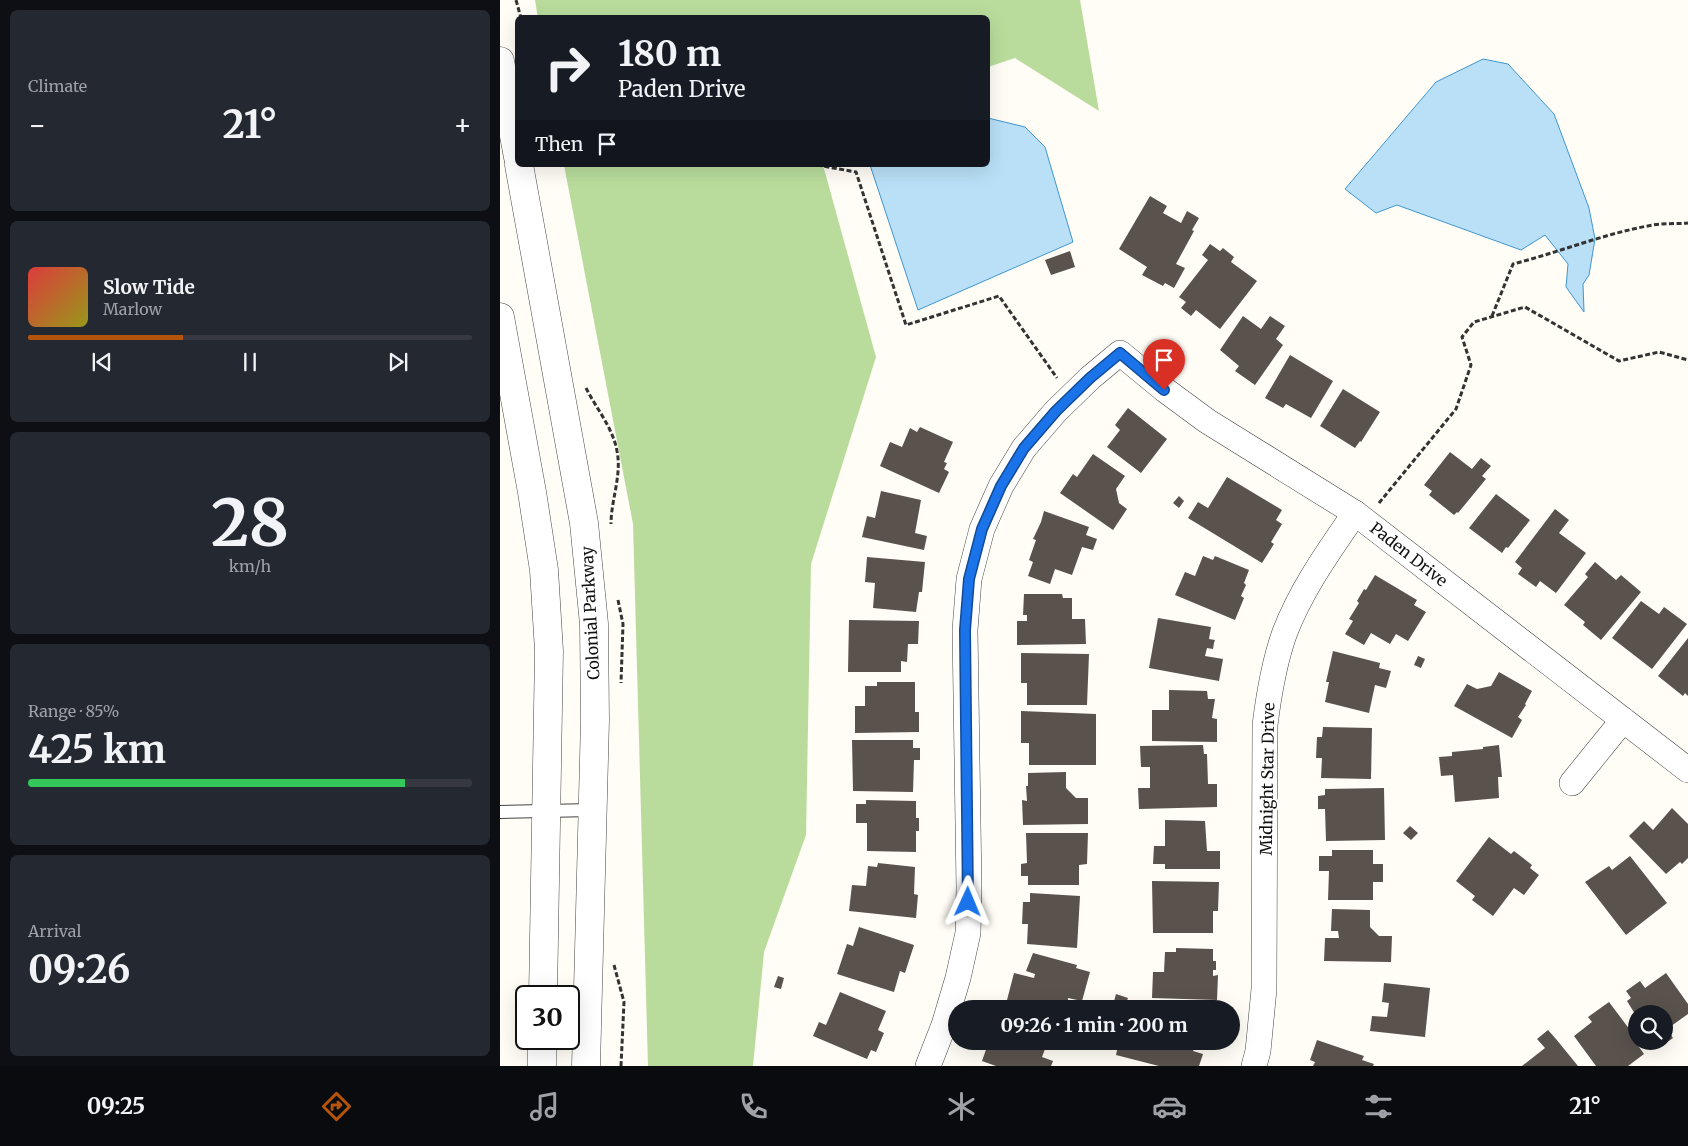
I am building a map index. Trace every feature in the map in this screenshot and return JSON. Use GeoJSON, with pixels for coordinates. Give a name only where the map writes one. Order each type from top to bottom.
{"type":"FeatureCollection","features":[{"type":"Feature","properties":{"kind":"street"},"geometry":{"type":"LineString","coordinates":[[500,61],[502,89],[515,144]]}},
{"type":"Feature","properties":{"kind":"street","name":"Colonial Parkway"},"geometry":{"type":"LineString","coordinates":[[519,167],[584,523],[594,624],[593,810],[586,1066]]}},
{"type":"Feature","properties":{"kind":"street"},"geometry":{"type":"LineString","coordinates":[[500,317],[532,492],[544,570],[549,651],[543,985]]}},
{"type":"Feature","properties":{"kind":"street","name":"Paden Drive"},"geometry":{"type":"LineString","coordinates":[[1070,397],[1120,353],[1164,390],[1207,421],[1360,517],[1688,770]]}},
{"type":"Feature","properties":{"kind":"street"},"geometry":{"type":"LineString","coordinates":[[928,1066],[944,1024],[958,978],[968,933],[965,630],[969,579],[982,529],[1001,486],[1024,448],[1070,397]]}},
{"type":"Feature","properties":{"kind":"street","name":"Midnight Star Drive"},"geometry":{"type":"LineString","coordinates":[[1254,1066],[1258,1051],[1264,989],[1265,725],[1270,682],[1285,632],[1309,582],[1360,517]]}},
{"type":"Feature","properties":{"kind":"street"},"geometry":{"type":"LineString","coordinates":[[1572,784],[1623,720]]}},
{"type":"Feature","properties":{"kind":"street"},"geometry":{"type":"LineString","coordinates":[[542,1050],[542,1066]]}},
{"type":"Feature","properties":{"kind":"lane"},"geometry":{"type":"LineString","coordinates":[[500,812],[593,810]]}},
{"type":"Feature","properties":{"kind":"path"},"geometry":{"type":"LineString","coordinates":[[516,0],[520,15]]}},
{"type":"Feature","properties":{"kind":"path"},"geometry":{"type":"LineString","coordinates":[[828,167],[856,172],[906,325],[999,296],[1070,397]]}},
{"type":"Feature","properties":{"kind":"path"},"geometry":{"type":"LineString","coordinates":[[1492,317],[1513,264],[1655,224],[1688,223]]}},
{"type":"Feature","properties":{"kind":"path"},"geometry":{"type":"LineString","coordinates":[[1360,517],[1456,409],[1470,366],[1462,337],[1474,322],[1525,307],[1619,361],[1659,352],[1688,360]]}},
{"type":"Feature","properties":{"kind":"green space"},"geometry":{"type":"Polygon","coordinates":[[[535,0],[1080,0],[1099,111],[1015,58],[990,66],[990,15],[538,15],[535,0]]]}},
{"type":"Feature","properties":{"kind":"green space"},"geometry":{"type":"Polygon","coordinates":[[[564,167],[824,167],[876,357],[811,564],[806,835],[764,952],[753,1066],[648,1066],[633,524],[564,167]]]}},
{"type":"Feature","properties":{"kind":"water"},"geometry":{"type":"Polygon","coordinates":[[[1483,59],[1508,64],[1554,114],[1589,208],[1595,239],[1589,275],[1583,284],[1584,312],[1566,287],[1568,264],[1545,235],[1521,250],[1397,205],[1376,213],[1345,189],[1436,82],[1483,59]]]}},
{"type":"Feature","properties":{"kind":"water"},"geometry":{"type":"Polygon","coordinates":[[[990,118],[1025,127],[1045,147],[1073,242],[918,310],[871,167],[990,167],[990,118]]]}},
{"type":"Feature","properties":{"kind":"building"},"geometry":{"type":"Polygon","coordinates":[[[1150,196],[1167,206],[1163,213],[1181,223],[1187,211],[1199,218],[1176,264],[1185,268],[1174,288],[1165,283],[1163,286],[1142,275],[1147,267],[1119,249],[1150,196]]]}},
{"type":"Feature","properties":{"kind":"building"},"geometry":{"type":"Polygon","coordinates":[[[1210,244],[1220,251],[1223,248],[1234,257],[1231,262],[1257,281],[1220,329],[1196,310],[1191,316],[1181,308],[1186,302],[1179,297],[1208,260],[1202,255],[1210,244]]]}},
{"type":"Feature","properties":{"kind":"building"},"geometry":{"type":"Polygon","coordinates":[[[1070,251],[1075,267],[1051,275],[1045,260],[1070,251]]]}},
{"type":"Feature","properties":{"kind":"building"},"geometry":{"type":"Polygon","coordinates":[[[1243,316],[1261,329],[1270,316],[1285,326],[1276,339],[1283,345],[1255,385],[1235,371],[1239,366],[1220,350],[1243,316]]]}},
{"type":"Feature","properties":{"kind":"building"},"geometry":{"type":"Polygon","coordinates":[[[1290,355],[1333,381],[1311,418],[1286,404],[1283,408],[1265,398],[1290,355]]]}},
{"type":"Feature","properties":{"kind":"building"},"geometry":{"type":"Polygon","coordinates":[[[1343,389],[1380,412],[1361,442],[1355,448],[1320,426],[1343,389]]]}},
{"type":"Feature","properties":{"kind":"building"},"geometry":{"type":"Polygon","coordinates":[[[1128,408],[1167,439],[1141,473],[1107,447],[1120,430],[1115,425],[1128,408]]]}},
{"type":"Feature","properties":{"kind":"building"},"geometry":{"type":"Polygon","coordinates":[[[920,427],[953,442],[944,462],[947,463],[944,469],[949,472],[939,493],[880,466],[890,442],[902,447],[910,428],[917,432],[920,427]]]}},
{"type":"Feature","properties":{"kind":"building"},"geometry":{"type":"Polygon","coordinates":[[[1450,452],[1472,469],[1481,458],[1491,466],[1482,476],[1486,479],[1458,513],[1454,515],[1429,495],[1432,491],[1424,485],[1450,452]]]}},
{"type":"Feature","properties":{"kind":"building"},"geometry":{"type":"Polygon","coordinates":[[[1093,454],[1125,476],[1116,489],[1119,503],[1127,509],[1113,530],[1060,493],[1073,474],[1077,477],[1093,454]]]}},
{"type":"Feature","properties":{"kind":"building"},"geometry":{"type":"Polygon","coordinates":[[[1227,477],[1282,510],[1276,520],[1282,524],[1271,542],[1274,544],[1262,563],[1188,518],[1198,502],[1208,508],[1227,477]]]}},
{"type":"Feature","properties":{"kind":"building"},"geometry":{"type":"Polygon","coordinates":[[[881,491],[921,500],[915,533],[927,536],[924,550],[862,537],[867,516],[875,518],[881,491]]]}},
{"type":"Feature","properties":{"kind":"building"},"geometry":{"type":"Polygon","coordinates":[[[1496,494],[1530,520],[1502,553],[1469,528],[1496,494]]]}},
{"type":"Feature","properties":{"kind":"building"},"geometry":{"type":"Polygon","coordinates":[[[1179,496],[1184,501],[1179,508],[1173,503],[1179,496]]]}},
{"type":"Feature","properties":{"kind":"building"},"geometry":{"type":"Polygon","coordinates":[[[1555,509],[1569,520],[1559,533],[1586,553],[1556,593],[1540,581],[1536,587],[1518,574],[1522,568],[1515,562],[1555,509]]]}},
{"type":"Feature","properties":{"kind":"building"},"geometry":{"type":"Polygon","coordinates":[[[1044,511],[1089,527],[1086,535],[1097,539],[1093,550],[1082,547],[1072,575],[1055,569],[1050,584],[1028,576],[1033,562],[1029,560],[1036,540],[1033,539],[1044,511]]]}},
{"type":"Feature","properties":{"kind":"building"},"geometry":{"type":"Polygon","coordinates":[[[1203,556],[1213,560],[1215,556],[1249,570],[1244,583],[1246,585],[1241,596],[1244,598],[1235,620],[1175,595],[1185,572],[1195,576],[1203,556]]]}},
{"type":"Feature","properties":{"kind":"building"},"geometry":{"type":"Polygon","coordinates":[[[867,557],[925,562],[922,592],[919,592],[916,612],[873,608],[875,583],[865,582],[867,557]]]}},
{"type":"Feature","properties":{"kind":"building"},"geometry":{"type":"Polygon","coordinates":[[[1595,562],[1616,580],[1621,575],[1641,592],[1601,640],[1583,625],[1585,622],[1564,605],[1588,577],[1585,574],[1595,562]]]}},
{"type":"Feature","properties":{"kind":"building"},"geometry":{"type":"Polygon","coordinates":[[[1375,575],[1417,600],[1414,605],[1426,612],[1408,641],[1396,634],[1390,644],[1371,633],[1364,645],[1345,634],[1353,621],[1349,619],[1359,603],[1357,601],[1375,575]]]}},
{"type":"Feature","properties":{"kind":"building"},"geometry":{"type":"Polygon","coordinates":[[[1024,594],[1062,594],[1063,598],[1072,598],[1072,619],[1085,619],[1086,644],[1017,645],[1017,621],[1027,621],[1027,615],[1023,615],[1024,594]]]}},
{"type":"Feature","properties":{"kind":"building"},"geometry":{"type":"Polygon","coordinates":[[[1641,601],[1659,614],[1664,607],[1687,624],[1652,669],[1612,638],[1641,601]]]}},
{"type":"Feature","properties":{"kind":"building"},"geometry":{"type":"Polygon","coordinates":[[[1158,618],[1211,627],[1209,639],[1215,640],[1213,649],[1207,648],[1205,656],[1223,659],[1219,681],[1149,668],[1158,618]]]}},
{"type":"Feature","properties":{"kind":"building"},"geometry":{"type":"Polygon","coordinates":[[[849,620],[919,621],[918,644],[908,644],[907,662],[901,661],[901,672],[848,672],[849,620]]]}},
{"type":"Feature","properties":{"kind":"building"},"geometry":{"type":"Polygon","coordinates":[[[1688,638],[1688,696],[1685,693],[1683,696],[1658,676],[1688,638]]]}},
{"type":"Feature","properties":{"kind":"building"},"geometry":{"type":"Polygon","coordinates":[[[1333,651],[1380,663],[1379,668],[1391,671],[1386,688],[1375,685],[1369,713],[1325,702],[1329,682],[1326,682],[1333,651]]]}},
{"type":"Feature","properties":{"kind":"building"},"geometry":{"type":"Polygon","coordinates":[[[1021,653],[1089,654],[1087,705],[1027,705],[1027,683],[1021,683],[1021,653]]]}},
{"type":"Feature","properties":{"kind":"building"},"geometry":{"type":"Polygon","coordinates":[[[1418,656],[1425,659],[1421,668],[1414,665],[1418,656]]]}},
{"type":"Feature","properties":{"kind":"building"},"geometry":{"type":"Polygon","coordinates":[[[1499,672],[1532,691],[1518,717],[1522,720],[1512,738],[1454,706],[1467,684],[1477,689],[1491,686],[1499,672]]]}},
{"type":"Feature","properties":{"kind":"building"},"geometry":{"type":"Polygon","coordinates":[[[877,682],[915,682],[915,712],[919,712],[919,732],[855,733],[855,706],[865,706],[865,686],[877,686],[877,682]]]}},
{"type":"Feature","properties":{"kind":"building"},"geometry":{"type":"Polygon","coordinates":[[[1169,690],[1207,691],[1208,699],[1215,699],[1212,718],[1217,719],[1217,742],[1152,741],[1152,710],[1169,710],[1169,690]]]}},
{"type":"Feature","properties":{"kind":"building"},"geometry":{"type":"Polygon","coordinates":[[[1021,711],[1096,714],[1096,765],[1029,765],[1029,743],[1021,743],[1021,711]]]}},
{"type":"Feature","properties":{"kind":"building"},"geometry":{"type":"Polygon","coordinates":[[[1323,727],[1372,728],[1371,779],[1321,778],[1322,758],[1316,758],[1317,737],[1322,737],[1323,727]]]}},
{"type":"Feature","properties":{"kind":"building"},"geometry":{"type":"Polygon","coordinates":[[[852,740],[913,740],[913,748],[920,748],[920,760],[914,760],[913,792],[853,791],[852,740]]]}},
{"type":"Feature","properties":{"kind":"building"},"geometry":{"type":"Polygon","coordinates":[[[1203,745],[1204,754],[1207,754],[1208,784],[1217,784],[1217,807],[1139,809],[1138,788],[1150,788],[1150,767],[1141,767],[1140,746],[1203,745]]]}},
{"type":"Feature","properties":{"kind":"building"},"geometry":{"type":"Polygon","coordinates":[[[1499,745],[1502,777],[1498,777],[1499,798],[1455,802],[1453,775],[1441,776],[1439,757],[1452,756],[1452,752],[1483,749],[1483,747],[1499,745]]]}},
{"type":"Feature","properties":{"kind":"building"},"geometry":{"type":"Polygon","coordinates":[[[1066,772],[1066,788],[1076,798],[1088,798],[1088,824],[1023,825],[1022,800],[1027,801],[1026,786],[1028,786],[1028,773],[1066,772]]]}},
{"type":"Feature","properties":{"kind":"building"},"geometry":{"type":"Polygon","coordinates":[[[1384,788],[1385,840],[1326,841],[1325,809],[1318,809],[1318,796],[1325,795],[1325,789],[1384,788]]]}},
{"type":"Feature","properties":{"kind":"building"},"geometry":{"type":"Polygon","coordinates":[[[866,800],[916,801],[916,818],[919,818],[919,831],[916,831],[916,852],[867,851],[867,823],[856,823],[856,804],[866,804],[866,800]]]}},
{"type":"Feature","properties":{"kind":"building"},"geometry":{"type":"Polygon","coordinates":[[[1672,808],[1688,824],[1688,858],[1666,874],[1629,836],[1644,821],[1653,830],[1672,808]]]}},
{"type":"Feature","properties":{"kind":"building"},"geometry":{"type":"Polygon","coordinates":[[[1165,820],[1205,821],[1207,851],[1220,851],[1220,869],[1165,869],[1165,864],[1153,864],[1154,846],[1165,846],[1165,820]]]}},
{"type":"Feature","properties":{"kind":"building"},"geometry":{"type":"Polygon","coordinates":[[[1410,826],[1418,833],[1411,840],[1403,833],[1410,826]]]}},
{"type":"Feature","properties":{"kind":"building"},"geometry":{"type":"Polygon","coordinates":[[[1026,833],[1088,833],[1087,864],[1079,865],[1079,885],[1028,885],[1028,876],[1021,876],[1021,864],[1027,863],[1026,833]]]}},
{"type":"Feature","properties":{"kind":"building"},"geometry":{"type":"Polygon","coordinates":[[[1489,837],[1511,854],[1514,851],[1532,865],[1530,868],[1539,875],[1524,895],[1514,888],[1493,916],[1472,900],[1475,896],[1456,881],[1489,837]]]}},
{"type":"Feature","properties":{"kind":"building"},"geometry":{"type":"Polygon","coordinates":[[[1332,850],[1373,850],[1373,864],[1383,864],[1383,882],[1373,882],[1373,900],[1328,900],[1329,871],[1319,871],[1319,856],[1332,856],[1332,850]]]}},
{"type":"Feature","properties":{"kind":"building"},"geometry":{"type":"Polygon","coordinates":[[[1630,856],[1667,903],[1626,935],[1585,882],[1609,866],[1612,870],[1630,856]]]}},
{"type":"Feature","properties":{"kind":"building"},"geometry":{"type":"Polygon","coordinates":[[[878,863],[915,867],[914,894],[918,895],[916,918],[849,911],[852,885],[866,886],[868,866],[877,867],[878,863]]]}},
{"type":"Feature","properties":{"kind":"building"},"geometry":{"type":"Polygon","coordinates":[[[1152,881],[1219,882],[1218,911],[1213,911],[1213,933],[1153,933],[1152,881]]]}},
{"type":"Feature","properties":{"kind":"building"},"geometry":{"type":"Polygon","coordinates":[[[1030,893],[1080,896],[1077,948],[1027,944],[1028,924],[1022,924],[1023,902],[1030,902],[1030,893]]]}},
{"type":"Feature","properties":{"kind":"building"},"geometry":{"type":"Polygon","coordinates":[[[1332,909],[1370,910],[1370,927],[1379,936],[1392,936],[1391,962],[1324,961],[1325,938],[1339,938],[1338,931],[1331,931],[1332,909]]]}},
{"type":"Feature","properties":{"kind":"building"},"geometry":{"type":"Polygon","coordinates":[[[859,927],[914,945],[905,973],[900,971],[894,992],[837,974],[847,944],[853,946],[859,927]]]}},
{"type":"Feature","properties":{"kind":"building"},"geometry":{"type":"Polygon","coordinates":[[[1176,948],[1213,949],[1213,961],[1216,961],[1216,970],[1213,970],[1213,976],[1218,975],[1217,1000],[1152,998],[1153,972],[1164,972],[1165,952],[1176,952],[1176,948]]]}},
{"type":"Feature","properties":{"kind":"building"},"geometry":{"type":"Polygon","coordinates":[[[1033,953],[1077,965],[1076,968],[1090,972],[1082,1000],[1068,998],[1068,1000],[1007,1000],[1014,973],[1034,978],[1035,974],[1026,971],[1033,953]]]}},
{"type":"Feature","properties":{"kind":"building"},"geometry":{"type":"Polygon","coordinates":[[[1666,973],[1688,1004],[1688,1014],[1673,1025],[1673,1005],[1629,1005],[1627,1001],[1631,998],[1626,991],[1640,981],[1645,988],[1666,973]]]}},
{"type":"Feature","properties":{"kind":"building"},"geometry":{"type":"Polygon","coordinates":[[[778,976],[784,978],[781,989],[774,987],[778,976]]]}},
{"type":"Feature","properties":{"kind":"building"},"geometry":{"type":"Polygon","coordinates":[[[1384,983],[1430,988],[1425,1037],[1370,1031],[1372,1016],[1387,1017],[1389,1003],[1382,1002],[1384,983]]]}},
{"type":"Feature","properties":{"kind":"building"},"geometry":{"type":"Polygon","coordinates":[[[840,992],[886,1011],[878,1030],[884,1033],[876,1052],[871,1050],[867,1059],[813,1036],[819,1022],[826,1025],[840,992]]]}},
{"type":"Feature","properties":{"kind":"building"},"geometry":{"type":"Polygon","coordinates":[[[1116,994],[1128,998],[1127,1000],[1114,1000],[1116,994]]]}},
{"type":"Feature","properties":{"kind":"building"},"geometry":{"type":"Polygon","coordinates":[[[1609,1002],[1628,1027],[1628,1050],[1641,1050],[1644,1054],[1628,1066],[1596,1066],[1574,1036],[1592,1022],[1588,1017],[1609,1002]]]}},
{"type":"Feature","properties":{"kind":"building"},"geometry":{"type":"Polygon","coordinates":[[[1548,1030],[1578,1066],[1522,1066],[1545,1048],[1537,1039],[1548,1030]]]}},
{"type":"Feature","properties":{"kind":"building"},"geometry":{"type":"Polygon","coordinates":[[[1317,1040],[1364,1056],[1362,1060],[1374,1064],[1373,1066],[1313,1066],[1315,1062],[1310,1060],[1317,1040]]]}},
{"type":"Feature","properties":{"kind":"building"},"geometry":{"type":"Polygon","coordinates":[[[986,1050],[1045,1050],[1042,1057],[1053,1061],[1051,1066],[996,1066],[982,1061],[986,1050]]]}},
{"type":"Feature","properties":{"kind":"building"},"geometry":{"type":"Polygon","coordinates":[[[1117,1050],[1193,1050],[1203,1054],[1199,1066],[1159,1066],[1116,1055],[1117,1050]]]}},
{"type":"Feature","properties":{"kind":"route"},"geometry":{"type":"LineString","coordinates":[[968,902],[965,630],[969,579],[982,529],[1001,486],[1024,448],[1056,411],[1090,378],[1120,353],[1164,390]]}}]}
